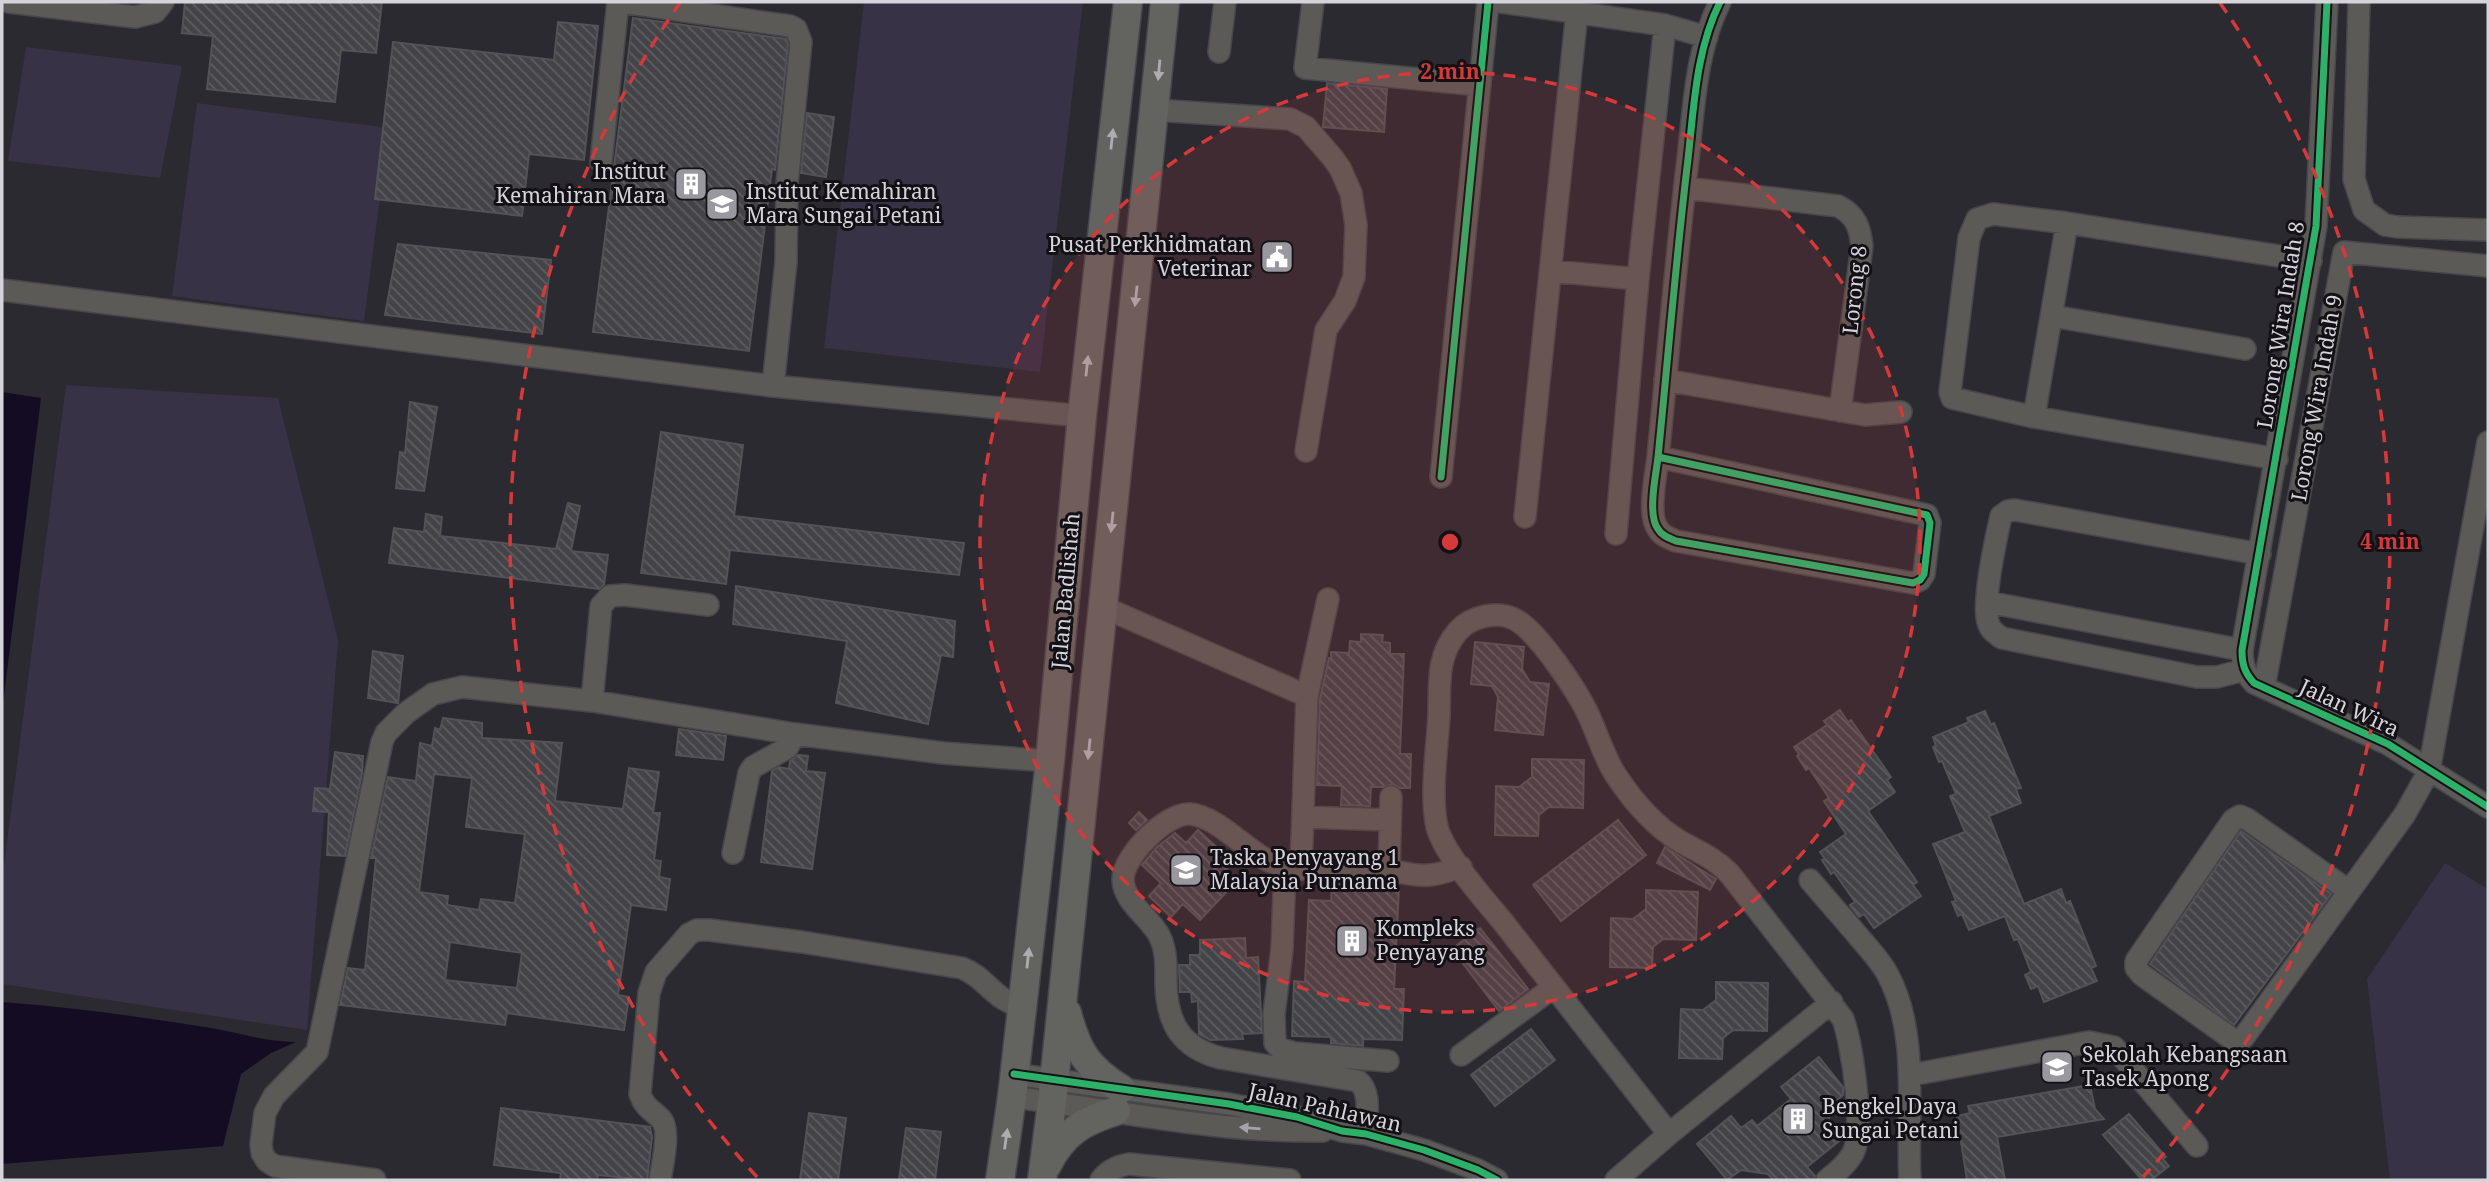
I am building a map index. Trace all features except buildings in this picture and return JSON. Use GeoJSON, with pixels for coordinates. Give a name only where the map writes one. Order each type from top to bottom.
{"type":"FeatureCollection","features":[{"type":"Feature","properties":{"kind":"main road"},"geometry":{"type":"LineString","coordinates":[[1108,2],[1124,34]]}},
{"type":"Feature","properties":{"kind":"main road","name":"Jalan Badlishah"},"geometry":{"type":"LineString","coordinates":[[1000,1180],[1050,761],[1082,416],[1128,2]]}},
{"type":"Feature","properties":{"kind":"main road","name":"Jalan Badlishah"},"geometry":{"type":"LineString","coordinates":[[1043,1177],[1054,1091],[1164,2]]}},
{"type":"Feature","properties":{"kind":"main road"},"geometry":{"type":"LineString","coordinates":[[1043,1177],[1053,1154],[1066,1137],[1119,1100],[1086,1061],[1075,1043],[1063,1000]]}},
{"type":"Feature","properties":{"kind":"street"},"geometry":{"type":"LineString","coordinates":[[9,2],[135,17],[155,12],[163,2]]}},
{"type":"Feature","properties":{"kind":"street"},"geometry":{"type":"LineString","coordinates":[[601,162],[620,2],[790,26],[798,33],[801,42],[786,184],[786,262],[773,386]]}},
{"type":"Feature","properties":{"kind":"street"},"geometry":{"type":"LineString","coordinates":[[1219,52],[1225,2]]}},
{"type":"Feature","properties":{"kind":"street"},"geometry":{"type":"LineString","coordinates":[[1313,2],[1305,68],[1480,85]]}},
{"type":"Feature","properties":{"kind":"street"},"geometry":{"type":"LineString","coordinates":[[1441,477],[1488,2]]}},
{"type":"Feature","properties":{"kind":"street"},"geometry":{"type":"LineString","coordinates":[[1501,2],[1665,25],[1707,37]]}},
{"type":"Feature","properties":{"kind":"street"},"geometry":{"type":"LineString","coordinates":[[1657,457],[1927,515],[1930,523],[1924,574],[1920,580],[1913,583],[1676,541],[1664,536],[1656,528],[1653,516],[1657,457],[1699,68],[1720,2]]}},
{"type":"Feature","properties":{"kind":"street","name":"Lorong Wira Indah 8"},"geometry":{"type":"LineString","coordinates":[[2243,660],[2312,254],[2319,180],[2327,2]]}},
{"type":"Feature","properties":{"kind":"street"},"geometry":{"type":"LineString","coordinates":[[2358,2],[2354,179],[2364,210],[2385,225],[2398,228],[2488,230]]}},
{"type":"Feature","properties":{"kind":"street"},"geometry":{"type":"LineString","coordinates":[[1525,517],[1577,11]]}},
{"type":"Feature","properties":{"kind":"street"},"geometry":{"type":"LineString","coordinates":[[1616,534],[1638,279],[1665,25]]}},
{"type":"Feature","properties":{"kind":"street"},"geometry":{"type":"LineString","coordinates":[[1155,110],[1290,119],[1306,127],[1314,135],[1346,180],[1354,208],[1354,277],[1345,301],[1326,330],[1306,451]]}},
{"type":"Feature","properties":{"kind":"street","name":"Lorong 8"},"geometry":{"type":"LineString","coordinates":[[1685,188],[1838,206],[1859,225],[1862,246],[1840,411]]}},
{"type":"Feature","properties":{"kind":"street"},"geometry":{"type":"LineString","coordinates":[[2277,459],[2034,417],[1952,398],[1950,392],[1969,238],[1973,225],[1983,216],[1993,215],[2312,254],[2344,252],[2488,266]]}},
{"type":"Feature","properties":{"kind":"street"},"geometry":{"type":"LineString","coordinates":[[2034,417],[2067,223]]}},
{"type":"Feature","properties":{"kind":"street","name":"Lorong Wira Indah 9"},"geometry":{"type":"LineString","coordinates":[[2264,687],[2344,252]]}},
{"type":"Feature","properties":{"kind":"street"},"geometry":{"type":"LineString","coordinates":[[1551,271],[1638,279]]}},
{"type":"Feature","properties":{"kind":"street"},"geometry":{"type":"LineString","coordinates":[[2,290],[773,386],[1082,416]]}},
{"type":"Feature","properties":{"kind":"street"},"geometry":{"type":"LineString","coordinates":[[2052,316],[2245,349]]}},
{"type":"Feature","properties":{"kind":"street"},"geometry":{"type":"LineString","coordinates":[[1665,380],[1865,415],[1901,412]]}},
{"type":"Feature","properties":{"kind":"street"},"geometry":{"type":"LineString","coordinates":[[2349,891],[2247,818],[2240,816],[2233,820],[2136,961],[2136,968],[2235,1041],[2245,1037],[2405,814],[2429,771],[2441,717],[2488,442]]}},
{"type":"Feature","properties":{"kind":"street"},"geometry":{"type":"LineString","coordinates":[[2243,660],[2217,677],[2197,677],[2002,638],[1991,631],[1986,619],[1987,602],[2001,516],[2008,511],[2015,510],[2260,554]]}},
{"type":"Feature","properties":{"kind":"street"},"geometry":{"type":"LineString","coordinates":[[592,701],[601,606],[610,596],[625,595],[708,605]]}},
{"type":"Feature","properties":{"kind":"street"},"geometry":{"type":"LineString","coordinates":[[1328,599],[1307,696],[1303,817],[1282,949],[1274,1014],[1275,1043],[1281,1049],[1295,1053],[1388,1061]]}},
{"type":"Feature","properties":{"kind":"street"},"geometry":{"type":"LineString","coordinates":[[1987,602],[2243,660]]}},
{"type":"Feature","properties":{"kind":"street"},"geometry":{"type":"LineString","coordinates":[[1103,607],[1307,696]]}},
{"type":"Feature","properties":{"kind":"street"},"geometry":{"type":"LineString","coordinates":[[1669,1134],[1461,867],[1440,835],[1435,810],[1439,670],[1446,648],[1463,625],[1490,615],[1504,615],[1517,620],[1547,653],[1589,715],[1606,760],[1638,804],[1660,827],[1719,863],[1832,1002],[1843,1019],[1849,1038],[1856,1081],[1857,1130],[1855,1150],[1843,1166],[1827,1180]]}},
{"type":"Feature","properties":{"kind":"street","name":"Jalan Wira"},"geometry":{"type":"LineString","coordinates":[[2243,660],[2254,683],[2373,736],[2488,807]]}},
{"type":"Feature","properties":{"kind":"street"},"geometry":{"type":"LineString","coordinates":[[375,1180],[281,1169],[267,1161],[261,1144],[265,1113],[274,1097],[317,1052],[382,742],[386,733],[406,713],[433,694],[454,688],[592,701],[796,734],[943,753],[1050,761]]}},
{"type":"Feature","properties":{"kind":"street"},"geometry":{"type":"LineString","coordinates":[[733,853],[749,773],[787,748],[796,734]]}},
{"type":"Feature","properties":{"kind":"street"},"geometry":{"type":"LineString","coordinates":[[1389,870],[1391,797]]}},
{"type":"Feature","properties":{"kind":"street"},"geometry":{"type":"LineString","coordinates":[[1366,1135],[1367,1094],[1358,1081],[1221,1058],[1207,1054],[1185,1039],[1170,1017],[1166,1003],[1163,943],[1156,928],[1128,895],[1123,881],[1126,866],[1133,854],[1166,821],[1182,814],[1199,815],[1262,857],[1293,867],[1389,870],[1410,875],[1432,875],[1461,867]]}},
{"type":"Feature","properties":{"kind":"street"},"geometry":{"type":"LineString","coordinates":[[1303,817],[1390,820]]}},
{"type":"Feature","properties":{"kind":"street"},"geometry":{"type":"LineString","coordinates":[[1810,880],[1888,974],[1901,1010],[1910,1075],[1910,1180]]}},
{"type":"Feature","properties":{"kind":"street"},"geometry":{"type":"LineString","coordinates":[[660,1180],[667,1131],[664,1122],[648,1109],[640,1094],[649,993],[656,972],[689,934],[697,930],[802,942],[962,968],[971,972],[1007,1003],[1022,1006]]}},
{"type":"Feature","properties":{"kind":"street"},"geometry":{"type":"LineString","coordinates":[[1461,1055],[1554,987]]}},
{"type":"Feature","properties":{"kind":"street"},"geometry":{"type":"LineString","coordinates":[[1628,1177],[1669,1134],[1832,1002]]}},
{"type":"Feature","properties":{"kind":"street"},"geometry":{"type":"LineString","coordinates":[[1910,1075],[2089,1042],[2114,1047],[2197,1146]]}},
{"type":"Feature","properties":{"kind":"street","name":"Jalan Pahlawan"},"geometry":{"type":"LineString","coordinates":[[1013,1086],[1119,1100],[1228,1126],[1294,1132],[1342,1131],[1366,1135],[1424,1150],[1497,1180]]}},
{"type":"Feature","properties":{"kind":"street"},"geometry":{"type":"LineString","coordinates":[[1109,1173],[1145,1164],[1290,1180]]}},
{"type":"Feature","properties":{"kind":"shaded area"},"geometry":{"type":"Polygon","coordinates":[[[864,2],[1083,2],[1040,372],[824,348],[864,2]]]}},
{"type":"Feature","properties":{"kind":"shaded area"},"geometry":{"type":"Polygon","coordinates":[[[26,47],[182,66],[160,178],[8,161],[26,47]]]}},
{"type":"Feature","properties":{"kind":"shaded area"},"geometry":{"type":"Polygon","coordinates":[[[197,103],[389,128],[364,321],[172,296],[197,103]]]}},
{"type":"Feature","properties":{"kind":"shaded area"},"geometry":{"type":"Polygon","coordinates":[[[66,385],[278,398],[338,640],[307,1030],[2,984],[2,881],[66,385]]]}},
{"type":"Feature","properties":{"kind":"shaded area"},"geometry":{"type":"Polygon","coordinates":[[[2,392],[41,398],[2,712],[2,392]]]}},
{"type":"Feature","properties":{"kind":"shaded area"},"geometry":{"type":"Polygon","coordinates":[[[2445,863],[2488,889],[2488,1180],[2390,1180],[2367,979],[2445,863]]]}},
{"type":"Feature","properties":{"kind":"shaded area"},"geometry":{"type":"Polygon","coordinates":[[[2,1002],[133,1016],[296,1042],[271,1053],[241,1074],[223,1146],[2,1164],[2,1002]]]}},
{"type":"Feature","properties":{"kind":"cycle path"},"geometry":{"type":"LineString","coordinates":[[1441,477],[1488,2]]}},
{"type":"Feature","properties":{"kind":"cycle path"},"geometry":{"type":"LineString","coordinates":[[1658,457],[1927,515],[1930,523],[1924,574],[1920,580],[1913,583],[1676,541],[1666,537],[1655,523],[1653,495],[1694,99],[1706,39],[1720,2]]}},
{"type":"Feature","properties":{"kind":"cycle path"},"geometry":{"type":"LineString","coordinates":[[2327,2],[2316,226],[2242,650],[2243,664],[2254,683],[2388,744],[2488,807]]}},
{"type":"Feature","properties":{"kind":"cycle path"},"geometry":{"type":"LineString","coordinates":[[1014,1074],[1229,1104],[1297,1117],[1342,1131],[1366,1134],[1424,1150],[1497,1180]]}},
{"type":"Feature","properties":{"kind":"place","name":"Institut Kemahiran Mara"},"geometry":{"type":"Point","coordinates":[691,184]}},
{"type":"Feature","properties":{"kind":"place","name":"Institut Kemahiran Mara Sungai Petani"},"geometry":{"type":"Point","coordinates":[722,204]}},
{"type":"Feature","properties":{"kind":"place","name":"Pusat Perkhidmatan Veterinar"},"geometry":{"type":"Point","coordinates":[1277,257]}},
{"type":"Feature","properties":{"kind":"place","name":"Taska Penyayang 1 Malaysia Purnama"},"geometry":{"type":"Point","coordinates":[1186,870]}},
{"type":"Feature","properties":{"kind":"place","name":"Kompleks Penyayang"},"geometry":{"type":"Point","coordinates":[1352,941]}},
{"type":"Feature","properties":{"kind":"place","name":"Sekolah Kebangsaan Tasek Apong"},"geometry":{"type":"Point","coordinates":[2057,1067]}},
{"type":"Feature","properties":{"kind":"place","name":"Bengkel Daya Sungai Petani"},"geometry":{"type":"Point","coordinates":[1798,1119]}}]}
